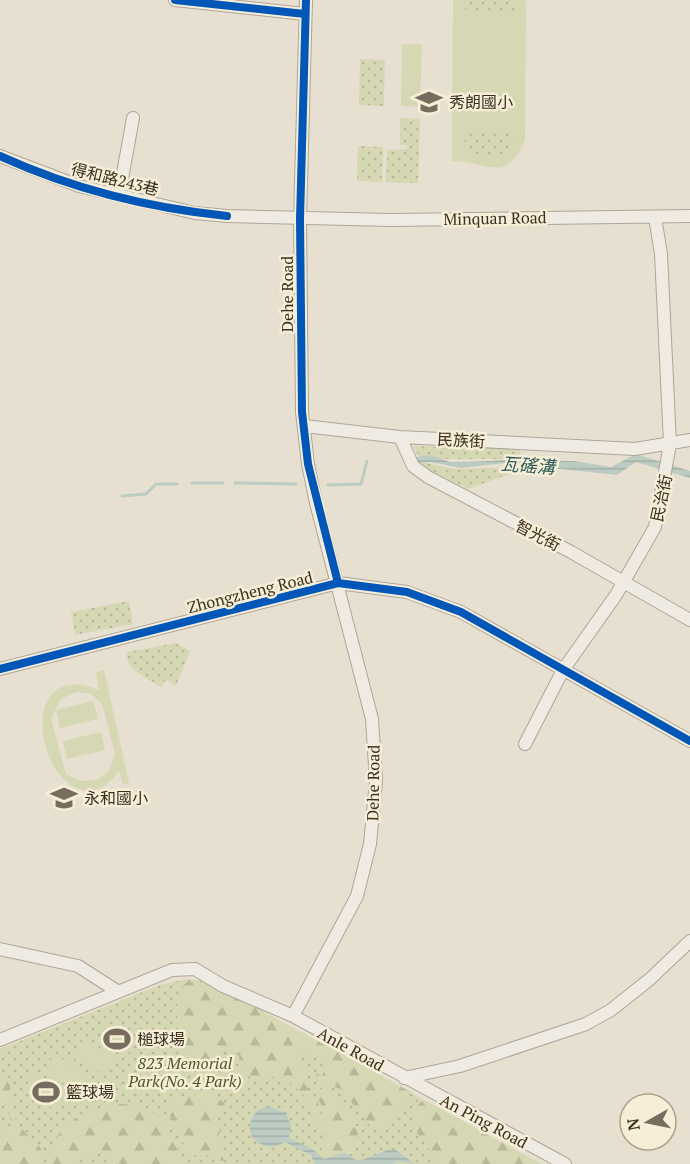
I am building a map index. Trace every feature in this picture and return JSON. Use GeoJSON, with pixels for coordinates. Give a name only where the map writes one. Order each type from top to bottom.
{"type":"FeatureCollection","features":[{"type":"Feature","properties":{"kind":"street"},"geometry":{"type":"LineString","coordinates":[[175,0],[306,14]]}},
{"type":"Feature","properties":{"kind":"street","name":"Dehe Road"},"geometry":{"type":"LineString","coordinates":[[293,1016],[357,896],[370,844],[376,781],[372,719],[312,483],[303,426],[299,319],[306,0]]}},
{"type":"Feature","properties":{"kind":"street"},"geometry":{"type":"LineString","coordinates":[[119,195],[133,118]]}},
{"type":"Feature","properties":{"kind":"street","name":"得和路243巷"},"geometry":{"type":"LineString","coordinates":[[0,156],[62,181],[195,213],[300,219]]}},
{"type":"Feature","properties":{"kind":"street","name":"Minquan Road"},"geometry":{"type":"LineString","coordinates":[[300,219],[690,216]]}},
{"type":"Feature","properties":{"kind":"street","name":"民治街"},"geometry":{"type":"LineString","coordinates":[[525,744],[564,670],[623,583],[655,527],[670,444],[661,254],[655,217]]}},
{"type":"Feature","properties":{"kind":"street","name":"民族街"},"geometry":{"type":"LineString","coordinates":[[303,426],[400,437],[635,449],[690,440]]}},
{"type":"Feature","properties":{"kind":"street","name":"智光街"},"geometry":{"type":"LineString","coordinates":[[400,437],[413,466],[428,477],[571,552],[690,620]]}},
{"type":"Feature","properties":{"kind":"street","name":"Zhongzheng Road"},"geometry":{"type":"LineString","coordinates":[[0,669],[338,584],[407,592],[429,599],[485,624],[690,741]]}},
{"type":"Feature","properties":{"kind":"street","name":"Anle Road"},"geometry":{"type":"LineString","coordinates":[[0,1040],[172,970],[195,969],[223,986],[293,1016],[404,1078],[460,1066],[586,1024],[619,1004],[690,941]]}},
{"type":"Feature","properties":{"kind":"street"},"geometry":{"type":"LineString","coordinates":[[0,949],[78,966],[117,991]]}},
{"type":"Feature","properties":{"kind":"street","name":"An Ping Road"},"geometry":{"type":"LineString","coordinates":[[404,1078],[565,1164]]}},
{"type":"Feature","properties":{"kind":"green space"},"geometry":{"type":"Polygon","coordinates":[[[453,0],[467,0],[464,13],[516,14],[513,0],[525,0],[525,140],[518,154],[511,162],[503,166],[494,167],[452,161],[453,0]],[[463,132],[463,137],[470,150],[489,158],[506,152],[516,132],[463,132]]]}},
{"type":"Feature","properties":{"kind":"green space"},"geometry":{"type":"Polygon","coordinates":[[[467,0],[513,0],[516,14],[463,13],[467,0]]]}},
{"type":"Feature","properties":{"kind":"green space"},"geometry":{"type":"Polygon","coordinates":[[[402,44],[422,44],[420,107],[401,106],[402,44]]]}},
{"type":"Feature","properties":{"kind":"green space"},"geometry":{"type":"Polygon","coordinates":[[[360,59],[385,60],[384,106],[359,105],[360,59]]]}},
{"type":"Feature","properties":{"kind":"green space"},"geometry":{"type":"Polygon","coordinates":[[[400,118],[420,119],[418,183],[386,182],[387,150],[407,149],[407,145],[400,145],[400,118]]]}},
{"type":"Feature","properties":{"kind":"green space"},"geometry":{"type":"Polygon","coordinates":[[[463,132],[516,132],[506,151],[488,158],[478,156],[471,151],[465,143],[463,132]]]}},
{"type":"Feature","properties":{"kind":"green space"},"geometry":{"type":"Polygon","coordinates":[[[358,146],[383,147],[382,182],[357,181],[358,146]]]}},
{"type":"Feature","properties":{"kind":"green space"},"geometry":{"type":"Polygon","coordinates":[[[413,446],[520,450],[521,459],[420,459],[413,446]]]}},
{"type":"Feature","properties":{"kind":"green space"},"geometry":{"type":"Polygon","coordinates":[[[421,462],[455,469],[521,467],[512,473],[468,489],[432,471],[421,462]]]}},
{"type":"Feature","properties":{"kind":"green space"},"geometry":{"type":"Polygon","coordinates":[[[129,601],[133,624],[75,635],[71,612],[129,601]]]}},
{"type":"Feature","properties":{"kind":"green space"},"geometry":{"type":"Polygon","coordinates":[[[176,643],[190,651],[176,686],[166,680],[161,687],[133,669],[127,658],[127,652],[176,643]]]}},
{"type":"Feature","properties":{"kind":"green space"},"geometry":{"type":"Polygon","coordinates":[[[104,670],[129,783],[123,785],[119,770],[109,783],[94,790],[75,787],[59,774],[48,754],[43,731],[44,709],[54,692],[72,685],[99,690],[96,672],[104,670]],[[77,692],[61,699],[51,719],[66,774],[81,781],[96,780],[109,771],[115,754],[102,704],[91,694],[77,692]]]}},
{"type":"Feature","properties":{"kind":"green space"},"geometry":{"type":"Polygon","coordinates":[[[93,701],[98,719],[60,728],[56,710],[93,701]]]}},
{"type":"Feature","properties":{"kind":"green space"},"geometry":{"type":"Polygon","coordinates":[[[101,732],[105,750],[67,759],[63,741],[101,732]]]}},
{"type":"Feature","properties":{"kind":"green space","name":"823 Memorial Park(No. 4 Park)"},"geometry":{"type":"Polygon","coordinates":[[[187,979],[204,981],[220,988],[541,1164],[0,1164],[0,1049],[160,985],[187,979]]]}},
{"type":"Feature","properties":{"kind":"green space"},"geometry":{"type":"Polygon","coordinates":[[[187,982],[206,983],[220,988],[411,1092],[397,1120],[386,1127],[370,1126],[341,1089],[311,1080],[313,1072],[322,1076],[328,1064],[301,1050],[294,1062],[309,1070],[307,1081],[303,1082],[318,1102],[324,1127],[317,1128],[306,1098],[291,1083],[267,1075],[262,1084],[240,1071],[239,1056],[230,1050],[221,1050],[211,1059],[210,1065],[217,1077],[213,1084],[194,1066],[181,1037],[177,1006],[180,992],[187,982]]]}},
{"type":"Feature","properties":{"kind":"green space","name":"槌球場"},"geometry":{"type":"Polygon","coordinates":[[[108,1022],[136,1038],[127,1056],[98,1041],[108,1022]]]}},
{"type":"Feature","properties":{"kind":"green space","name":"籃球場"},"geometry":{"type":"Polygon","coordinates":[[[83,1039],[116,1057],[106,1075],[73,1058],[83,1039]]]}},
{"type":"Feature","properties":{"kind":"green space","name":"籃球場"},"geometry":{"type":"Polygon","coordinates":[[[54,1054],[87,1073],[77,1091],[44,1072],[54,1054]]]}},
{"type":"Feature","properties":{"kind":"green space"},"geometry":{"type":"Polygon","coordinates":[[[0,1069],[11,1080],[10,1100],[15,1119],[38,1144],[42,1152],[42,1164],[0,1164],[0,1131],[13,1125],[7,1108],[0,1104],[0,1069]]]}},
{"type":"Feature","properties":{"kind":"green space","name":"籃球場"},"geometry":{"type":"Polygon","coordinates":[[[33,1073],[68,1092],[58,1111],[23,1092],[33,1073]]]}},
{"type":"Feature","properties":{"kind":"green space"},"geometry":{"type":"Polygon","coordinates":[[[238,1075],[251,1083],[248,1089],[243,1086],[240,1091],[218,1085],[221,1079],[229,1080],[238,1075]]]}},
{"type":"Feature","properties":{"kind":"green space"},"geometry":{"type":"Polygon","coordinates":[[[321,1089],[339,1100],[353,1117],[358,1136],[349,1155],[341,1154],[327,1158],[319,1156],[324,1139],[325,1123],[322,1106],[313,1090],[321,1089]]]}},
{"type":"Feature","properties":{"kind":"green space"},"geometry":{"type":"Polygon","coordinates":[[[213,1092],[225,1104],[219,1115],[217,1126],[222,1129],[217,1138],[222,1141],[223,1153],[229,1156],[226,1160],[220,1161],[212,1155],[189,1155],[167,1109],[175,1097],[213,1092]]]}},
{"type":"Feature","properties":{"kind":"green space"},"geometry":{"type":"Polygon","coordinates":[[[424,1100],[541,1164],[441,1164],[417,1133],[413,1124],[412,1116],[424,1100]]]}},
{"type":"Feature","properties":{"kind":"green space"},"geometry":{"type":"Polygon","coordinates":[[[121,1104],[146,1109],[162,1120],[173,1137],[182,1160],[178,1164],[118,1164],[102,1153],[90,1154],[74,1164],[51,1164],[48,1160],[51,1148],[57,1137],[74,1120],[97,1109],[121,1104]]]}},
{"type":"Feature","properties":{"kind":"water"},"geometry":{"type":"Polygon","coordinates":[[[636,454],[690,471],[690,478],[636,462],[617,475],[505,463],[461,468],[431,462],[414,463],[412,458],[430,455],[450,462],[574,461],[611,467],[636,454]]]}},
{"type":"Feature","properties":{"kind":"water"},"geometry":{"type":"Polygon","coordinates":[[[268,1106],[286,1113],[291,1125],[289,1138],[311,1148],[324,1159],[345,1153],[356,1160],[362,1160],[388,1150],[396,1150],[415,1164],[398,1161],[392,1164],[315,1164],[311,1155],[285,1142],[276,1146],[263,1145],[252,1137],[250,1122],[258,1110],[268,1106]]]}},
{"type":"Feature","properties":{"kind":"waterway","name":"瓦磘溝"},"geometry":{"type":"LineString","coordinates":[[328,485],[361,484],[367,461]]}},
{"type":"Feature","properties":{"kind":"waterway","name":"瓦磘溝"},"geometry":{"type":"LineString","coordinates":[[192,483],[223,483]]}},
{"type":"Feature","properties":{"kind":"waterway","name":"瓦磘溝"},"geometry":{"type":"LineString","coordinates":[[235,483],[296,484]]}},
{"type":"Feature","properties":{"kind":"waterway","name":"瓦磘溝"},"geometry":{"type":"LineString","coordinates":[[122,496],[146,494],[156,484],[177,484]]}},
{"type":"Feature","properties":{"kind":"cycle path"},"geometry":{"type":"LineString","coordinates":[[175,0],[305,14]]}},
{"type":"Feature","properties":{"kind":"cycle path"},"geometry":{"type":"LineString","coordinates":[[306,0],[300,219],[302,412],[308,464],[338,583]]}},
{"type":"Feature","properties":{"kind":"cycle path"},"geometry":{"type":"LineString","coordinates":[[0,156],[54,178],[111,195],[169,208],[227,216]]}},
{"type":"Feature","properties":{"kind":"cycle path"},"geometry":{"type":"LineString","coordinates":[[0,669],[338,583],[407,592],[461,612],[690,741]]}},
{"type":"Feature","properties":{"kind":"place","name":"秀朗國小"},"geometry":{"type":"Point","coordinates":[429,102]}},
{"type":"Feature","properties":{"kind":"place","name":"永和國小"},"geometry":{"type":"Point","coordinates":[64,798]}},
{"type":"Feature","properties":{"kind":"place","name":"槌球場"},"geometry":{"type":"Point","coordinates":[117,1039]}},
{"type":"Feature","properties":{"kind":"place","name":"籃球場"},"geometry":{"type":"Point","coordinates":[46,1092]}}]}
